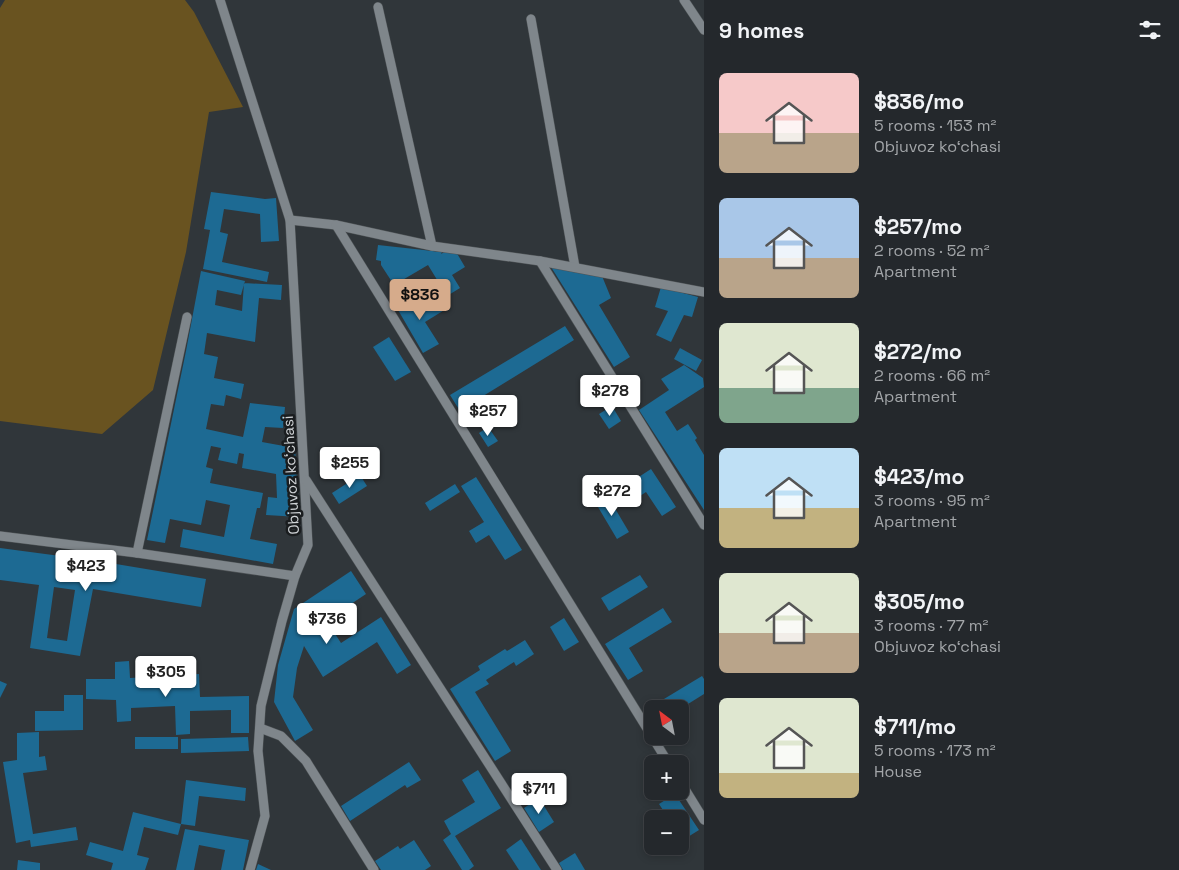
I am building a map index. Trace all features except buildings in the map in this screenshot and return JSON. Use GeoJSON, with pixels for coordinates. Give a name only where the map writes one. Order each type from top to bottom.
{"type":"FeatureCollection","features":[{"type":"Feature","properties":{"kind":"street","name":"Objuvoz koʻchasi"},"geometry":{"type":"LineString","coordinates":[[220,0],[290,220],[308,545],[295,576],[261,706],[258,751],[265,816],[250,870]]}},
{"type":"Feature","properties":{"kind":"street"},"geometry":{"type":"LineString","coordinates":[[684,0],[704,30]]}},
{"type":"Feature","properties":{"kind":"street"},"geometry":{"type":"LineString","coordinates":[[378,7],[432,246]]}},
{"type":"Feature","properties":{"kind":"street"},"geometry":{"type":"LineString","coordinates":[[531,19],[575,267]]}},
{"type":"Feature","properties":{"kind":"street"},"geometry":{"type":"LineString","coordinates":[[290,220],[336,225],[432,246],[540,261],[704,292]]}},
{"type":"Feature","properties":{"kind":"street"},"geometry":{"type":"LineString","coordinates":[[336,225],[663,755]]}},
{"type":"Feature","properties":{"kind":"street"},"geometry":{"type":"LineString","coordinates":[[540,261],[704,525]]}},
{"type":"Feature","properties":{"kind":"street"},"geometry":{"type":"LineString","coordinates":[[137,553],[187,316]]}},
{"type":"Feature","properties":{"kind":"street"},"geometry":{"type":"LineString","coordinates":[[305,479],[557,870]]}},
{"type":"Feature","properties":{"kind":"street"},"geometry":{"type":"LineString","coordinates":[[0,536],[137,553],[295,576]]}},
{"type":"Feature","properties":{"kind":"street"},"geometry":{"type":"LineString","coordinates":[[260,728],[281,736],[306,762],[374,870]]}},
{"type":"Feature","properties":{"kind":"street"},"geometry":{"type":"LineString","coordinates":[[689,796],[704,820]]}},
{"type":"Feature","properties":{"kind":"shaded area"},"geometry":{"type":"Polygon","coordinates":[[[5,0],[185,0],[194,12],[243,107],[209,112],[186,252],[153,390],[102,434],[0,421],[0,8],[5,0]]]}}]}
